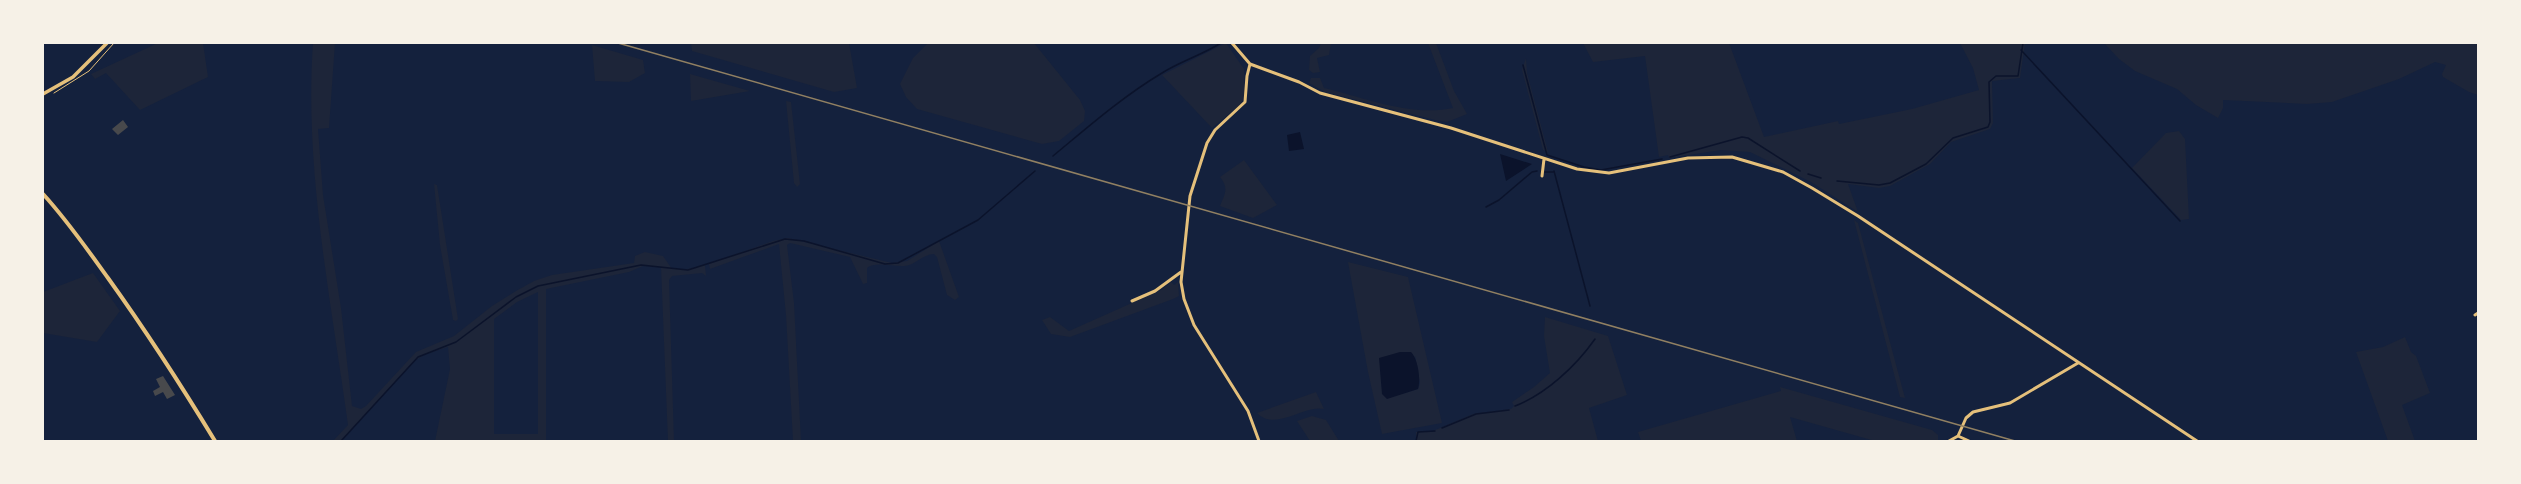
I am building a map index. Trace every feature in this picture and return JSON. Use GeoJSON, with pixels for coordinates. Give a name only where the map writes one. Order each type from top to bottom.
{"type":"FeatureCollection","features":[{"type":"Feature","properties":{"kind":"main road"},"geometry":{"type":"LineString","coordinates":[[43,194],[60,212],[139,322],[173,372],[214,441]]}},
{"type":"Feature","properties":{"kind":"street"},"geometry":{"type":"LineString","coordinates":[[43,94],[74,77],[107,43]]}},
{"type":"Feature","properties":{"kind":"street"},"geometry":{"type":"LineString","coordinates":[[1232,43],[1250,64],[1298,82],[1327,96],[1451,128],[1544,159],[1602,174],[1703,156],[1732,157],[1768,166],[1812,188],[1845,208],[2197,441]]}},
{"type":"Feature","properties":{"kind":"street"},"geometry":{"type":"LineString","coordinates":[[1250,64],[1247,76],[1245,102],[1211,136],[1199,164],[1190,196],[1180,272],[1184,299],[1194,325],[1248,411],[1259,441]]}},
{"type":"Feature","properties":{"kind":"street"},"geometry":{"type":"LineString","coordinates":[[1542,176],[1544,159]]}},
{"type":"Feature","properties":{"kind":"street"},"geometry":{"type":"LineString","coordinates":[[1132,301],[1155,290],[1180,272]]}},
{"type":"Feature","properties":{"kind":"street"},"geometry":{"type":"LineString","coordinates":[[1949,441],[1958,436],[1966,418],[1973,412],[2010,403],[2078,363]]}},
{"type":"Feature","properties":{"kind":"street"},"geometry":{"type":"LineString","coordinates":[[1958,436],[1969,441]]}},
{"type":"Feature","properties":{"kind":"path"},"geometry":{"type":"LineString","coordinates":[[63,88],[89,71],[114,43]]}},
{"type":"Feature","properties":{"kind":"shaded area"},"geometry":{"type":"Polygon","coordinates":[[[158,43],[203,43],[208,77],[140,110],[106,73],[95,79],[91,74],[158,43]]]}},
{"type":"Feature","properties":{"kind":"shaded area"},"geometry":{"type":"Polygon","coordinates":[[[313,43],[335,43],[329,128],[318,129],[323,195],[341,308],[352,406],[361,409],[366,406],[416,352],[454,336],[492,306],[534,281],[552,275],[634,263],[635,256],[645,252],[663,256],[672,269],[687,269],[705,265],[706,276],[702,273],[672,276],[669,280],[674,441],[668,441],[661,267],[643,266],[629,272],[546,289],[546,441],[435,441],[450,369],[448,347],[426,354],[414,361],[342,441],[333,441],[348,425],[321,234],[312,138],[311,90],[313,43]],[[538,292],[517,302],[494,319],[494,434],[538,434],[538,292]]]}},
{"type":"Feature","properties":{"kind":"shaded area"},"geometry":{"type":"Polygon","coordinates":[[[691,43],[849,43],[857,88],[834,92],[692,51],[691,43]]]}},
{"type":"Feature","properties":{"kind":"shaded area"},"geometry":{"type":"Polygon","coordinates":[[[928,43],[1034,43],[1080,100],[1085,111],[1084,121],[1059,141],[1042,144],[917,109],[906,97],[900,84],[913,58],[928,43]]]}},
{"type":"Feature","properties":{"kind":"shaded area"},"geometry":{"type":"Polygon","coordinates":[[[1226,43],[1244,69],[1245,96],[1241,104],[1212,128],[1162,75],[1226,43]]]}},
{"type":"Feature","properties":{"kind":"shaded area"},"geometry":{"type":"Polygon","coordinates":[[[1321,43],[1331,43],[1329,55],[1317,58],[1320,72],[1313,73],[1309,70],[1310,56],[1319,48],[1321,43]]]}},
{"type":"Feature","properties":{"kind":"shaded area"},"geometry":{"type":"Polygon","coordinates":[[[1428,43],[1436,43],[1454,91],[1467,114],[1447,122],[1435,120],[1325,92],[1309,83],[1311,78],[1320,78],[1324,88],[1405,108],[1437,110],[1453,108],[1428,43]]]}},
{"type":"Feature","properties":{"kind":"shaded area"},"geometry":{"type":"Polygon","coordinates":[[[1583,43],[1729,43],[1764,137],[1838,121],[1839,124],[1912,109],[1979,90],[1973,68],[1960,43],[2025,43],[2020,78],[1992,81],[1993,123],[1990,129],[1951,142],[1930,164],[1890,186],[1879,188],[1848,184],[1858,212],[1811,182],[1750,152],[1721,150],[1669,158],[1668,155],[1659,157],[1645,56],[1593,62],[1583,43]]]}},
{"type":"Feature","properties":{"kind":"shaded area"},"geometry":{"type":"Polygon","coordinates":[[[2104,43],[2478,43],[2478,95],[2469,92],[2443,77],[2442,74],[2446,65],[2435,62],[2399,79],[2332,102],[2307,104],[2223,100],[2223,108],[2218,118],[2196,105],[2177,89],[2135,71],[2119,59],[2104,43]]]}},
{"type":"Feature","properties":{"kind":"shaded area"},"geometry":{"type":"Polygon","coordinates":[[[592,45],[643,60],[645,73],[629,82],[595,81],[592,45]]]}},
{"type":"Feature","properties":{"kind":"shaded area"},"geometry":{"type":"Polygon","coordinates":[[[1526,58],[1527,73],[1548,152],[1543,150],[1522,70],[1526,58]]]}},
{"type":"Feature","properties":{"kind":"shaded area"},"geometry":{"type":"Polygon","coordinates":[[[690,74],[750,91],[691,101],[690,74]]]}},
{"type":"Feature","properties":{"kind":"shaded area"},"geometry":{"type":"Polygon","coordinates":[[[786,101],[791,102],[800,184],[797,187],[794,183],[786,101]]]}},
{"type":"Feature","properties":{"kind":"shaded area"},"geometry":{"type":"Polygon","coordinates":[[[2179,131],[2185,139],[2189,219],[2181,220],[2132,168],[2166,133],[2179,131]]]}},
{"type":"Feature","properties":{"kind":"shaded area"},"geometry":{"type":"Polygon","coordinates":[[[1300,132],[1304,149],[1289,151],[1287,135],[1300,132]]]}},
{"type":"Feature","properties":{"kind":"shaded area"},"geometry":{"type":"Polygon","coordinates":[[[1500,154],[1532,164],[1506,181],[1500,154]]]}},
{"type":"Feature","properties":{"kind":"shaded area"},"geometry":{"type":"Polygon","coordinates":[[[1244,160],[1277,205],[1253,218],[1220,206],[1225,194],[1225,188],[1220,177],[1244,160]]]}},
{"type":"Feature","properties":{"kind":"shaded area"},"geometry":{"type":"Polygon","coordinates":[[[434,184],[437,185],[458,319],[456,321],[453,320],[440,245],[434,184]]]}},
{"type":"Feature","properties":{"kind":"shaded area"},"geometry":{"type":"Polygon","coordinates":[[[1854,220],[1858,223],[1905,398],[1900,397],[1854,220]]]}},
{"type":"Feature","properties":{"kind":"shaded area"},"geometry":{"type":"Polygon","coordinates":[[[788,238],[892,263],[907,261],[939,241],[959,297],[955,300],[947,295],[937,257],[934,254],[926,256],[908,265],[870,266],[867,268],[867,283],[863,284],[850,257],[790,243],[787,245],[794,303],[801,441],[793,441],[786,315],[779,244],[710,269],[709,264],[773,241],[788,238]]]}},
{"type":"Feature","properties":{"kind":"shaded area"},"geometry":{"type":"Polygon","coordinates":[[[1348,262],[1408,277],[1442,423],[1382,434],[1368,372],[1348,262]],[[1415,356],[1398,395],[1418,389],[1420,383],[1415,356]]]}},
{"type":"Feature","properties":{"kind":"shaded area"},"geometry":{"type":"Polygon","coordinates":[[[93,273],[120,311],[97,342],[43,333],[43,292],[93,273]]]}},
{"type":"Feature","properties":{"kind":"shaded area"},"geometry":{"type":"Polygon","coordinates":[[[1171,282],[1174,285],[1178,282],[1179,296],[1070,337],[1051,334],[1042,320],[1050,317],[1069,331],[1161,290],[1171,282]]]}},
{"type":"Feature","properties":{"kind":"shaded area"},"geometry":{"type":"Polygon","coordinates":[[[1545,317],[1608,336],[1627,395],[1589,408],[1598,441],[1416,441],[1416,432],[1433,431],[1473,414],[1511,409],[1514,406],[1512,402],[1534,387],[1550,373],[1544,336],[1545,317]]]}},
{"type":"Feature","properties":{"kind":"shaded area"},"geometry":{"type":"Polygon","coordinates":[[[2405,337],[2411,352],[2416,356],[2430,393],[2402,405],[2415,441],[2388,441],[2356,352],[2383,347],[2405,337]]]}},
{"type":"Feature","properties":{"kind":"shaded area"},"geometry":{"type":"Polygon","coordinates":[[[1400,352],[1411,352],[1415,359],[1419,375],[1418,389],[1387,399],[1382,394],[1379,358],[1400,352]]]}},
{"type":"Feature","properties":{"kind":"shaded area"},"geometry":{"type":"Polygon","coordinates":[[[1780,387],[1932,430],[1938,435],[1938,441],[1875,441],[1790,417],[1797,441],[1641,441],[1638,432],[1781,391],[1780,387]]]}},
{"type":"Feature","properties":{"kind":"shaded area"},"geometry":{"type":"Polygon","coordinates":[[[1316,392],[1324,409],[1308,410],[1281,419],[1272,420],[1264,418],[1257,413],[1316,392]]]}},
{"type":"Feature","properties":{"kind":"shaded area"},"geometry":{"type":"Polygon","coordinates":[[[1312,416],[1326,420],[1339,441],[1310,441],[1297,421],[1312,416]]]}},
{"type":"Feature","properties":{"kind":"building"},"geometry":{"type":"Polygon","coordinates":[[[123,120],[128,127],[118,135],[112,129],[123,120]]]}},
{"type":"Feature","properties":{"kind":"building"},"geometry":{"type":"Polygon","coordinates":[[[163,376],[175,395],[167,399],[163,392],[155,396],[153,391],[160,387],[156,379],[163,376]]]}},
{"type":"Feature","properties":{"kind":"waterway"},"geometry":{"type":"LineString","coordinates":[[1053,156],[1147,82],[1169,69],[1221,43]]}},
{"type":"Feature","properties":{"kind":"waterway"},"geometry":{"type":"LineString","coordinates":[[1837,181],[1879,185],[1890,183],[1926,164],[1953,138],[1988,127],[1990,122],[1989,82],[1996,76],[2018,76],[2023,43]]}},
{"type":"Feature","properties":{"kind":"waterway"},"geometry":{"type":"LineString","coordinates":[[2021,50],[2180,221]]}},
{"type":"Feature","properties":{"kind":"waterway"},"geometry":{"type":"LineString","coordinates":[[1523,65],[1547,155],[1584,167],[1601,170],[1662,159]]}},
{"type":"Feature","properties":{"kind":"waterway"},"geometry":{"type":"LineString","coordinates":[[1670,157],[1742,137],[1748,138],[1800,171]]}},
{"type":"Feature","properties":{"kind":"waterway"},"geometry":{"type":"LineString","coordinates":[[341,441],[418,357],[456,342],[516,297],[538,286],[641,265],[688,270],[785,239],[804,241],[885,264],[898,263],[978,220],[1035,171]]}},
{"type":"Feature","properties":{"kind":"waterway"},"geometry":{"type":"LineString","coordinates":[[1486,207],[1499,200],[1532,172],[1537,171]]}},
{"type":"Feature","properties":{"kind":"waterway"},"geometry":{"type":"LineString","coordinates":[[1554,171],[1590,306]]}},
{"type":"Feature","properties":{"kind":"waterway"},"geometry":{"type":"LineString","coordinates":[[1545,172],[1553,172]]}},
{"type":"Feature","properties":{"kind":"waterway"},"geometry":{"type":"LineString","coordinates":[[1808,174],[1821,178]]}},
{"type":"Feature","properties":{"kind":"waterway"},"geometry":{"type":"LineString","coordinates":[[1515,406],[1527,401],[1560,378],[1579,359],[1595,339]]}},
{"type":"Feature","properties":{"kind":"waterway"},"geometry":{"type":"LineString","coordinates":[[1442,428],[1476,414],[1509,410]]}},
{"type":"Feature","properties":{"kind":"waterway"},"geometry":{"type":"LineString","coordinates":[[1416,441],[1418,432],[1435,431]]}},
{"type":"Feature","properties":{"kind":"railway"},"geometry":{"type":"LineString","coordinates":[[618,43],[2015,441]]}}]}
